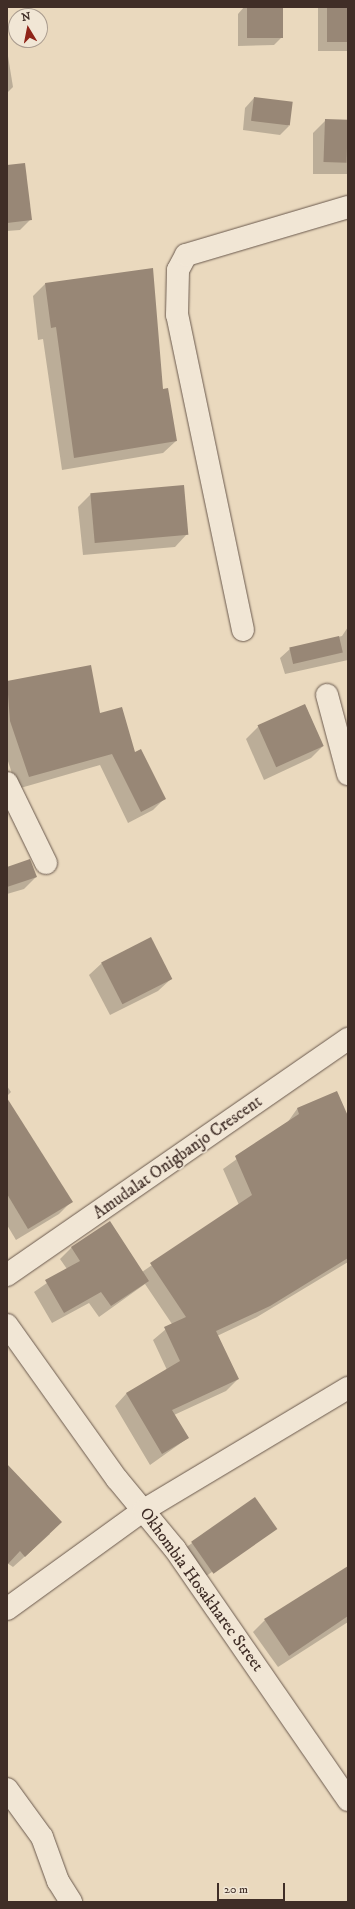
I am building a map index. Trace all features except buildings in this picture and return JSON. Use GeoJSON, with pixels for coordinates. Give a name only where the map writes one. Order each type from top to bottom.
{"type":"FeatureCollection","features":[{"type":"Feature","properties":{"kind":"street"},"geometry":{"type":"LineString","coordinates":[[243,630],[177,315],[178,270],[186,255],[348,207]]}},
{"type":"Feature","properties":{"kind":"street"},"geometry":{"type":"LineString","coordinates":[[327,694],[348,774]]}},
{"type":"Feature","properties":{"kind":"street"},"geometry":{"type":"LineString","coordinates":[[7,783],[46,863]]}},
{"type":"Feature","properties":{"kind":"street","name":"Amudalat Onigbanjo Crescent"},"geometry":{"type":"LineString","coordinates":[[7,1275],[348,1039]]}},
{"type":"Feature","properties":{"kind":"street","name":"Okhombia Hosakharec Street"},"geometry":{"type":"LineString","coordinates":[[7,1325],[117,1480],[144,1510],[348,1800]]}},
{"type":"Feature","properties":{"kind":"street"},"geometry":{"type":"LineString","coordinates":[[7,1609],[144,1510],[348,1388]]}},
{"type":"Feature","properties":{"kind":"street"},"geometry":{"type":"LineString","coordinates":[[7,1789],[42,1837],[58,1881],[71,1902]]}}]}
